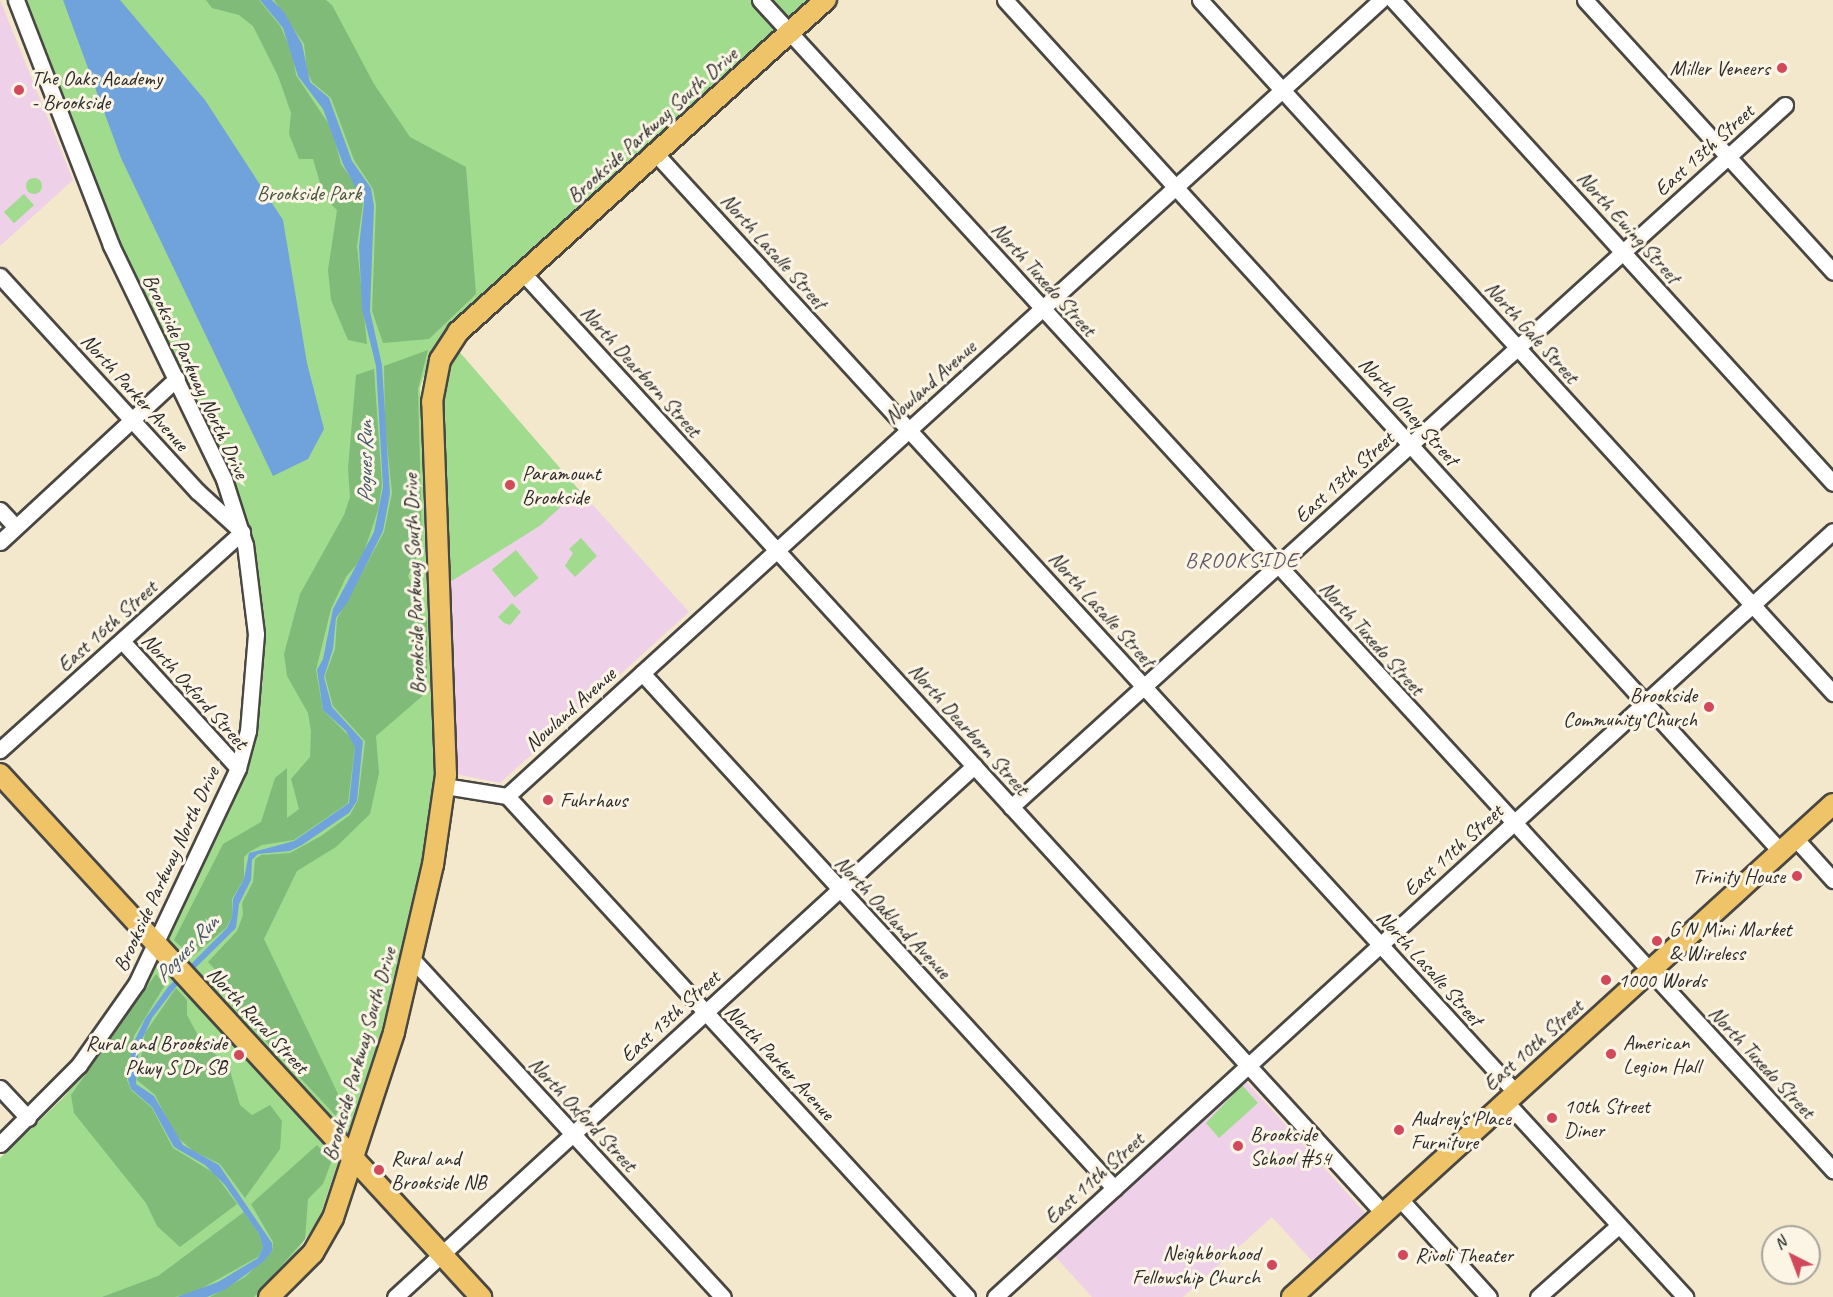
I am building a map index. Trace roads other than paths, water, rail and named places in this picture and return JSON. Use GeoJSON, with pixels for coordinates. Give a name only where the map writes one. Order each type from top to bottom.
{"type":"FeatureCollection","features":[{"type":"Feature","properties":{"kind":"main road","name":"Brookside Parkway South Drive"},"geometry":{"type":"LineString","coordinates":[[269,1297],[297,1272],[319,1245],[333,1218],[354,1160],[412,959],[445,786],[432,387],[451,341],[523,273],[826,0]]}},
{"type":"Feature","properties":{"kind":"main road","name":"North Rural Street"},"geometry":{"type":"LineString","coordinates":[[0,774],[481,1297]]}},
{"type":"Feature","properties":{"kind":"main road","name":"East 10th Street"},"geometry":{"type":"LineString","coordinates":[[1297,1296],[1400,1199],[1833,804]]}},
{"type":"Feature","properties":{"kind":"street","name":"Brookside Parkway North Drive"},"geometry":{"type":"LineString","coordinates":[[0,1144],[60,1087],[99,1039],[162,950],[238,768],[248,731],[256,634],[242,532],[224,478],[90,196],[16,0]]}},
{"type":"Feature","properties":{"kind":"street","name":"North Tuxedo Street"},"geometry":{"type":"LineString","coordinates":[[760,0],[1513,824],[1833,1170]]}},
{"type":"Feature","properties":{"kind":"street","name":"North Olney Street"},"geometry":{"type":"LineString","coordinates":[[1005,0],[1645,702],[1788,845],[1833,880]]}},
{"type":"Feature","properties":{"kind":"street","name":"North Gale Street"},"geometry":{"type":"LineString","coordinates":[[1200,0],[1833,693]]}},
{"type":"Feature","properties":{"kind":"street","name":"Nowland Avenue"},"geometry":{"type":"LineString","coordinates":[[507,796],[1381,0]]}},
{"type":"Feature","properties":{"kind":"street","name":"North Ewing Street"},"geometry":{"type":"LineString","coordinates":[[1393,0],[1833,483]]}},
{"type":"Feature","properties":{"kind":"street"},"geometry":{"type":"LineString","coordinates":[[1585,0],[1833,272]]}},
{"type":"Feature","properties":{"kind":"street","name":"East 13th Street"},"geometry":{"type":"LineString","coordinates":[[1011,807],[1785,105]]}},
{"type":"Feature","properties":{"kind":"street","name":"North Lasalle Street"},"geometry":{"type":"LineString","coordinates":[[656,154],[1380,944],[1618,1225],[1685,1297]]}},
{"type":"Feature","properties":{"kind":"street","name":"North Dearborn Street"},"geometry":{"type":"LineString","coordinates":[[523,273],[1384,1214]]}},
{"type":"Feature","properties":{"kind":"street","name":"North Parker Avenue"},"geometry":{"type":"LineString","coordinates":[[0,276],[196,492],[242,532]]}},
{"type":"Feature","properties":{"kind":"street"},"geometry":{"type":"LineString","coordinates":[[0,542],[177,378]]}},
{"type":"Feature","properties":{"kind":"street"},"geometry":{"type":"LineString","coordinates":[[0,510],[16,527]]}},
{"type":"Feature","properties":{"kind":"street","name":"East 11th Street"},"geometry":{"type":"LineString","coordinates":[[995,1297],[1833,531]]}},
{"type":"Feature","properties":{"kind":"street","name":"East 16th Street"},"geometry":{"type":"LineString","coordinates":[[0,750],[242,532]]}},
{"type":"Feature","properties":{"kind":"street","name":"North Oxford Street"},"geometry":{"type":"LineString","coordinates":[[122,641],[238,768]]}},
{"type":"Feature","properties":{"kind":"street","name":"North Oakland Avenue"},"geometry":{"type":"LineString","coordinates":[[642,673],[1114,1188]]}},
{"type":"Feature","properties":{"kind":"street","name":"East 13th Street"},"geometry":{"type":"LineString","coordinates":[[395,1297],[974,766]]}},
{"type":"Feature","properties":{"kind":"street"},"geometry":{"type":"LineString","coordinates":[[445,786],[507,796]]}},
{"type":"Feature","properties":{"kind":"street","name":"North Parker Avenue"},"geometry":{"type":"LineString","coordinates":[[507,796],[967,1297]]}},
{"type":"Feature","properties":{"kind":"street","name":"North Oxford Street"},"geometry":{"type":"LineString","coordinates":[[412,959],[723,1297]]}},
{"type":"Feature","properties":{"kind":"street"},"geometry":{"type":"LineString","coordinates":[[0,1088],[28,1118]]}},
{"type":"Feature","properties":{"kind":"street"},"geometry":{"type":"LineString","coordinates":[[1400,1199],[1489,1297]]}},
{"type":"Feature","properties":{"kind":"street"},"geometry":{"type":"LineString","coordinates":[[1538,1297],[1618,1225]]}},
{"type":"Feature","properties":{"kind":"water"},"geometry":{"type":"Polygon","coordinates":[[[63,0],[120,0],[205,100],[283,220],[307,363],[324,429],[308,459],[273,476],[121,158],[63,0]]]}},
{"type":"Feature","properties":{"kind":"water"},"geometry":{"type":"Polygon","coordinates":[[[260,0],[272,0],[284,12],[302,44],[310,82],[329,98],[352,161],[371,188],[374,206],[370,311],[382,365],[390,494],[383,531],[347,603],[336,618],[333,649],[324,677],[332,707],[363,741],[357,801],[349,813],[302,845],[290,851],[258,854],[252,860],[251,880],[239,904],[236,928],[175,988],[152,1018],[139,1046],[136,1084],[154,1096],[183,1145],[219,1165],[272,1243],[272,1251],[263,1262],[226,1289],[207,1297],[177,1297],[218,1282],[258,1258],[263,1247],[259,1234],[225,1185],[205,1165],[174,1147],[152,1107],[131,1089],[128,1080],[132,1046],[145,1019],[168,987],[227,928],[232,917],[233,899],[244,879],[249,853],[294,841],[349,803],[355,747],[346,731],[323,710],[317,670],[323,659],[333,609],[374,532],[383,487],[376,366],[362,309],[359,246],[364,203],[343,164],[323,109],[298,76],[283,28],[260,0]]]}},
{"type":"Feature","properties":{"kind":"place","name":"Miller Veneers"},"geometry":{"type":"Point","coordinates":[1782,68]}},
{"type":"Feature","properties":{"kind":"place","name":"The Oaks Academy - Brookside"},"geometry":{"type":"Point","coordinates":[19,90]}},
{"type":"Feature","properties":{"kind":"place","name":"Paramount Brookside"},"geometry":{"type":"Point","coordinates":[510,485]}},
{"type":"Feature","properties":{"kind":"place","name":"Brookside Community Church"},"geometry":{"type":"Point","coordinates":[1709,707]}},
{"type":"Feature","properties":{"kind":"place","name":"Fuhrhaus"},"geometry":{"type":"Point","coordinates":[548,800]}},
{"type":"Feature","properties":{"kind":"place","name":"Trinity House"},"geometry":{"type":"Point","coordinates":[1797,876]}},
{"type":"Feature","properties":{"kind":"place","name":"G N Mini Market & Wireless"},"geometry":{"type":"Point","coordinates":[1657,941]}},
{"type":"Feature","properties":{"kind":"place","name":"1000 Words"},"geometry":{"type":"Point","coordinates":[1606,980]}},
{"type":"Feature","properties":{"kind":"place","name":"American Legion Hall"},"geometry":{"type":"Point","coordinates":[1611,1054]}},
{"type":"Feature","properties":{"kind":"place","name":"Rural and Brookside Pkwy S Dr SB"},"geometry":{"type":"Point","coordinates":[239,1055]}},
{"type":"Feature","properties":{"kind":"place","name":"10th Street Diner"},"geometry":{"type":"Point","coordinates":[1552,1118]}},
{"type":"Feature","properties":{"kind":"place","name":"Audrey's Place Furniture"},"geometry":{"type":"Point","coordinates":[1399,1130]}},
{"type":"Feature","properties":{"kind":"place","name":"Brookside School #54"},"geometry":{"type":"Point","coordinates":[1238,1146]}},
{"type":"Feature","properties":{"kind":"place","name":"Rural and Brookside NB"},"geometry":{"type":"Point","coordinates":[379,1170]}},
{"type":"Feature","properties":{"kind":"place","name":"Rivoli Theater"},"geometry":{"type":"Point","coordinates":[1403,1255]}},
{"type":"Feature","properties":{"kind":"place","name":"Neighborhood Fellowship Church"},"geometry":{"type":"Point","coordinates":[1272,1265]}},
{"type":"Feature","properties":{"kind":"district","name":"BROOKSIDE"},"geometry":{"type":"Point","coordinates":[1242,561]}},
{"type":"Feature","properties":{"kind":"park label","name":"Brookside Park"},"geometry":{"type":"Point","coordinates":[309,193]}},
{"type":"Feature","properties":{"kind":"water label","name":"Pogues Run"},"geometry":{"type":"Point","coordinates":[366,462]}},
{"type":"Feature","properties":{"kind":"water label","name":"Pogues Run"},"geometry":{"type":"Point","coordinates":[187,949]}}]}
